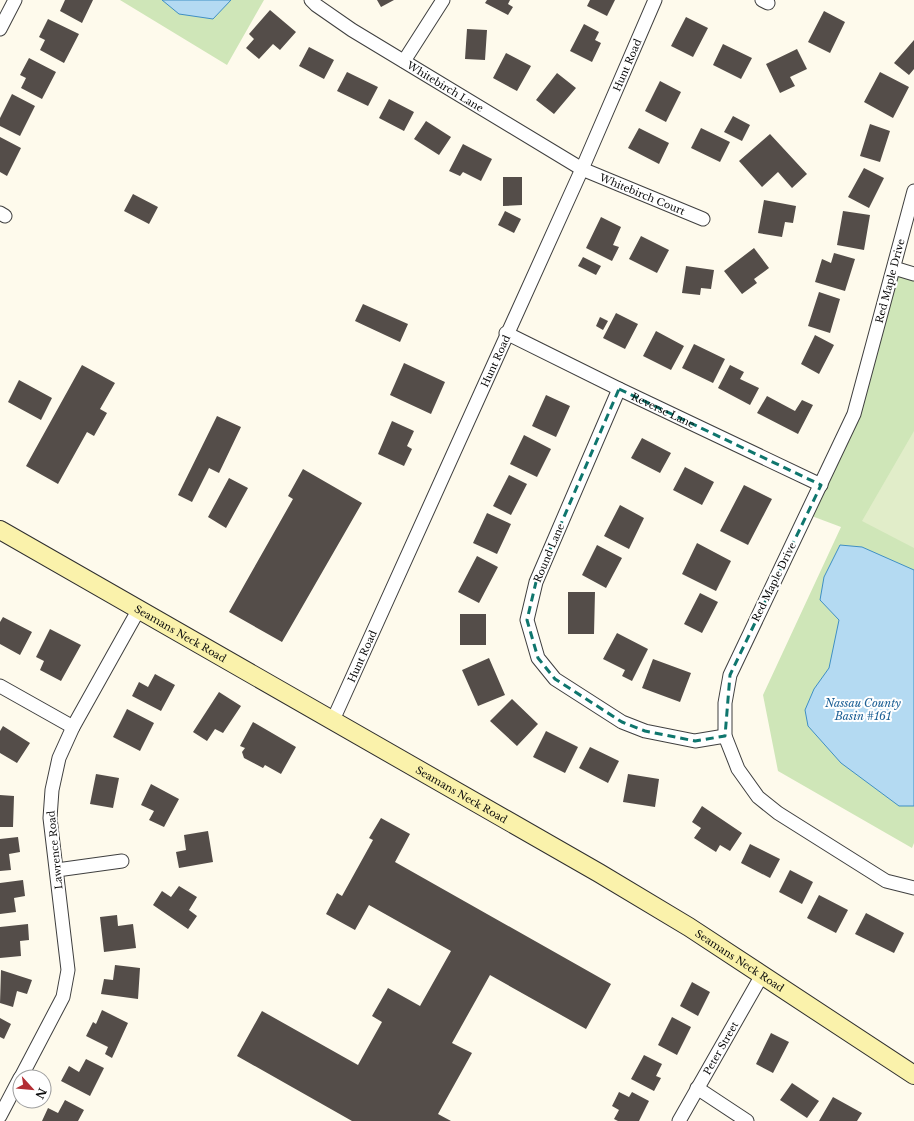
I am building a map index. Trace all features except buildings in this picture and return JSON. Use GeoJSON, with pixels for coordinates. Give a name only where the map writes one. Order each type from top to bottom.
{"type":"FeatureCollection","features":[{"type":"Feature","properties":{"kind":"main road","name":"Seamans Neck Road"},"geometry":{"type":"LineString","coordinates":[[0,530],[599,873],[762,974],[914,1075]]}},
{"type":"Feature","properties":{"kind":"street"},"geometry":{"type":"LineString","coordinates":[[0,29],[15,0]]}},
{"type":"Feature","properties":{"kind":"street","name":"Whitebirch Lane"},"geometry":{"type":"LineString","coordinates":[[311,0],[352,30],[582,169]]}},
{"type":"Feature","properties":{"kind":"street"},"geometry":{"type":"LineString","coordinates":[[404,61],[443,0]]}},
{"type":"Feature","properties":{"kind":"street","name":"Hunt Road"},"geometry":{"type":"LineString","coordinates":[[333,720],[506,333],[582,169],[655,0]]}},
{"type":"Feature","properties":{"kind":"street","name":"Whitebirch Court"},"geometry":{"type":"LineString","coordinates":[[582,169],[703,219]]}},
{"type":"Feature","properties":{"kind":"street","name":"Red Maple Drive"},"geometry":{"type":"LineString","coordinates":[[914,191],[854,414],[730,675],[725,703],[725,736],[738,769],[758,797],[778,813],[886,881],[914,888]]}},
{"type":"Feature","properties":{"kind":"street"},"geometry":{"type":"LineString","coordinates":[[894,268],[914,274]]}},
{"type":"Feature","properties":{"kind":"street","name":"Reverse Lane"},"geometry":{"type":"LineString","coordinates":[[506,333],[619,389],[821,485]]}},
{"type":"Feature","properties":{"kind":"street","name":"Round Lane"},"geometry":{"type":"LineString","coordinates":[[619,389],[536,582],[527,620],[538,658],[555,679],[622,722],[645,732],[695,741],[725,736]]}},
{"type":"Feature","properties":{"kind":"street","name":"Lawrence Road"},"geometry":{"type":"LineString","coordinates":[[25,1069],[63,997],[68,970],[50,818],[52,790],[59,758],[73,727],[139,609]]}},
{"type":"Feature","properties":{"kind":"street"},"geometry":{"type":"LineString","coordinates":[[0,686],[73,727]]}},
{"type":"Feature","properties":{"kind":"street"},"geometry":{"type":"LineString","coordinates":[[57,870],[122,861]]}},
{"type":"Feature","properties":{"kind":"street","name":"Peter Street"},"geometry":{"type":"LineString","coordinates":[[679,1121],[762,974]]}},
{"type":"Feature","properties":{"kind":"street"},"geometry":{"type":"LineString","coordinates":[[697,1088],[747,1121]]}},
{"type":"Feature","properties":{"kind":"street","name":"Lawrence Road"},"geometry":{"type":"LineString","coordinates":[[0,1116],[12,1093]]}},
{"type":"Feature","properties":{"kind":"highlighted area"},"geometry":{"type":"Polygon","coordinates":[[[619,389],[821,485],[730,675],[725,736],[695,741],[645,731],[622,722],[555,679],[538,658],[527,620],[536,582],[619,389]]]}},
{"type":"Feature","properties":{"kind":"green space"},"geometry":{"type":"Polygon","coordinates":[[[120,0],[264,0],[227,65],[120,0]]]}},
{"type":"Feature","properties":{"kind":"green space"},"geometry":{"type":"Polygon","coordinates":[[[896,272],[914,278],[914,843],[912,848],[778,771],[763,695],[841,527],[809,515],[858,411],[896,272]]]}},
{"type":"Feature","properties":{"kind":"green space"},"geometry":{"type":"Polygon","coordinates":[[[914,431],[914,548],[862,521],[914,431]]]}},
{"type":"Feature","properties":{"kind":"water"},"geometry":{"type":"Polygon","coordinates":[[[162,0],[231,0],[213,19],[179,14],[162,0]]]}},
{"type":"Feature","properties":{"kind":"water","name":"Nassau County Basin #161"},"geometry":{"type":"Polygon","coordinates":[[[840,545],[862,547],[914,570],[914,806],[899,806],[841,763],[808,726],[805,710],[814,689],[829,668],[839,620],[820,600],[824,577],[840,545]]]}}]}
